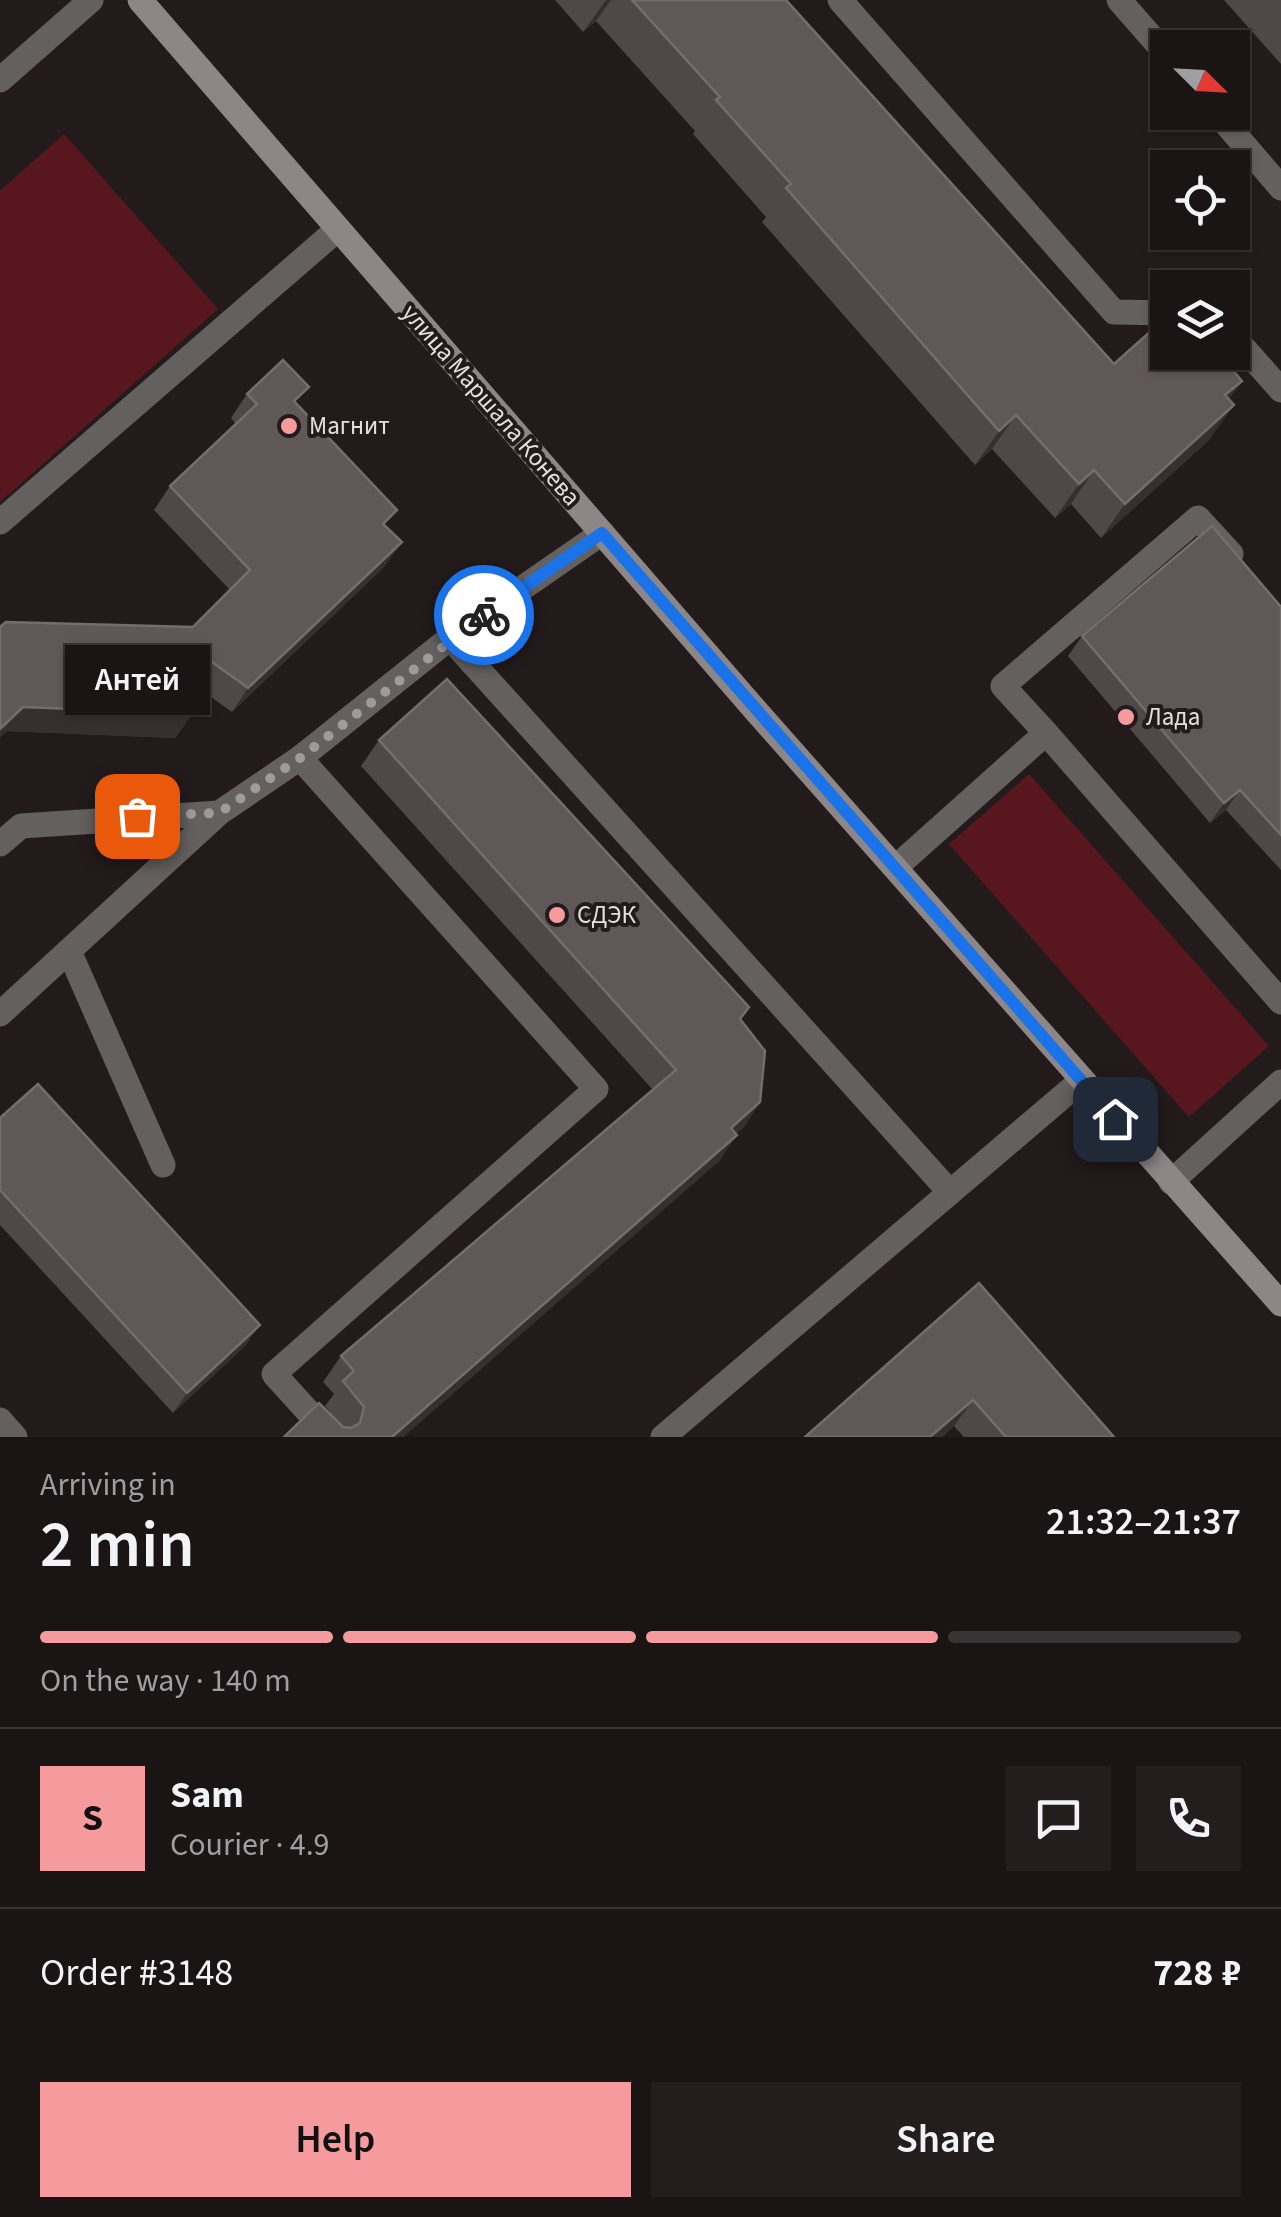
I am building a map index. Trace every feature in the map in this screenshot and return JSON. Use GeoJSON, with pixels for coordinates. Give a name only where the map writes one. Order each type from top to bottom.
{"type":"FeatureCollection","features":[{"type":"Feature","properties":{"kind":"main road","name":"улица Маршала Конева"},"geometry":{"type":"LineString","coordinates":[[140,0],[602,533],[1281,1304]]}},
{"type":"Feature","properties":{"kind":"street"},"geometry":{"type":"LineString","coordinates":[[0,80],[91,0]]}},
{"type":"Feature","properties":{"kind":"street"},"geometry":{"type":"LineString","coordinates":[[840,0],[1114,312],[1150,313]]}},
{"type":"Feature","properties":{"kind":"street"},"geometry":{"type":"LineString","coordinates":[[1119,0],[1150,35]]}},
{"type":"Feature","properties":{"kind":"street"},"geometry":{"type":"LineString","coordinates":[[1231,130],[1281,188]]}},
{"type":"Feature","properties":{"kind":"street"},"geometry":{"type":"LineString","coordinates":[[0,522],[338,229]]}},
{"type":"Feature","properties":{"kind":"street"},"geometry":{"type":"LineString","coordinates":[[1250,355],[1281,390]]}},
{"type":"Feature","properties":{"kind":"street"},"geometry":{"type":"LineString","coordinates":[[1245,570],[1198,518],[1003,686],[1281,1002]]}},
{"type":"Feature","properties":{"kind":"street"},"geometry":{"type":"LineString","coordinates":[[0,1014],[219,813],[300,758],[450,638],[602,533]]}},
{"type":"Feature","properties":{"kind":"street"},"geometry":{"type":"LineString","coordinates":[[450,638],[950,1192]]}},
{"type":"Feature","properties":{"kind":"street"},"geometry":{"type":"LineString","coordinates":[[896,867],[1046,733]]}},
{"type":"Feature","properties":{"kind":"street"},"geometry":{"type":"LineString","coordinates":[[300,758],[596,1089],[274,1374],[331,1437]]}},
{"type":"Feature","properties":{"kind":"street"},"geometry":{"type":"LineString","coordinates":[[0,844],[20,826],[219,813]]}},
{"type":"Feature","properties":{"kind":"street"},"geometry":{"type":"LineString","coordinates":[[69,951],[163,1165]]}},
{"type":"Feature","properties":{"kind":"street"},"geometry":{"type":"LineString","coordinates":[[663,1437],[1082,1080]]}},
{"type":"Feature","properties":{"kind":"street"},"geometry":{"type":"LineString","coordinates":[[1172,1182],[1281,1082]]}},
{"type":"Feature","properties":{"kind":"street"},"geometry":{"type":"LineString","coordinates":[[0,1420],[16,1437]]}},
{"type":"Feature","properties":{"kind":"shaded area"},"geometry":{"type":"Polygon","coordinates":[[[64,134],[218,309],[0,502],[0,191],[64,134]]]}},
{"type":"Feature","properties":{"kind":"shaded area"},"geometry":{"type":"Polygon","coordinates":[[[1029,774],[1269,1046],[1189,1117],[949,844],[1029,774]]]}},
{"type":"Feature","properties":{"kind":"building"},"geometry":{"type":"Polygon","coordinates":[[[632,0],[786,0],[1114,364],[1150,332],[1150,370],[1233,370],[1242,381],[1225,395],[1234,405],[1125,504],[1094,470],[1079,484],[1016,415],[999,431],[786,188],[791,184],[716,100],[720,97],[632,0]]]}},
{"type":"Feature","properties":{"kind":"building"},"geometry":{"type":"Polygon","coordinates":[[[283,360],[309,387],[294,401],[397,510],[383,524],[402,542],[248,688],[194,649],[192,714],[23,707],[0,729],[0,627],[6,622],[193,627],[250,570],[170,486],[257,404],[247,394],[283,360]]]}},
{"type":"Feature","properties":{"kind":"building"},"geometry":{"type":"Polygon","coordinates":[[[1212,526],[1281,607],[1281,835],[1240,790],[1224,803],[1082,636],[1212,526]]]}},
{"type":"Feature","properties":{"kind":"building"},"geometry":{"type":"Polygon","coordinates":[[[447,679],[749,1007],[740,1019],[765,1051],[760,1102],[731,1128],[737,1135],[392,1437],[284,1437],[319,1403],[343,1427],[360,1423],[364,1407],[343,1381],[354,1371],[341,1356],[676,1070],[379,740],[447,679]]]}},
{"type":"Feature","properties":{"kind":"building"},"geometry":{"type":"Polygon","coordinates":[[[38,1084],[260,1325],[187,1393],[0,1190],[0,1118],[38,1084]]]}},
{"type":"Feature","properties":{"kind":"building"},"geometry":{"type":"Polygon","coordinates":[[[979,1283],[1114,1437],[1006,1437],[973,1400],[930,1437],[805,1437],[979,1283]]]}},
{"type":"Feature","properties":{"kind":"way so far"},"geometry":{"type":"LineString","coordinates":[[137,816],[219,813],[300,758],[484,615]]}},
{"type":"Feature","properties":{"kind":"place","name":"Магнит"},"geometry":{"type":"Point","coordinates":[289,426]}},
{"type":"Feature","properties":{"kind":"place","name":"Лада"},"geometry":{"type":"Point","coordinates":[1126,717]}},
{"type":"Feature","properties":{"kind":"place","name":"Антей"},"geometry":{"type":"Point","coordinates":[137,816]}},
{"type":"Feature","properties":{"kind":"place","name":"СДЭК"},"geometry":{"type":"Point","coordinates":[557,915]}},
{"type":"Feature","properties":{"kind":"route"},"geometry":{"type":"LineString","coordinates":[[484,615],[602,533],[1115,1119]]}}]}
